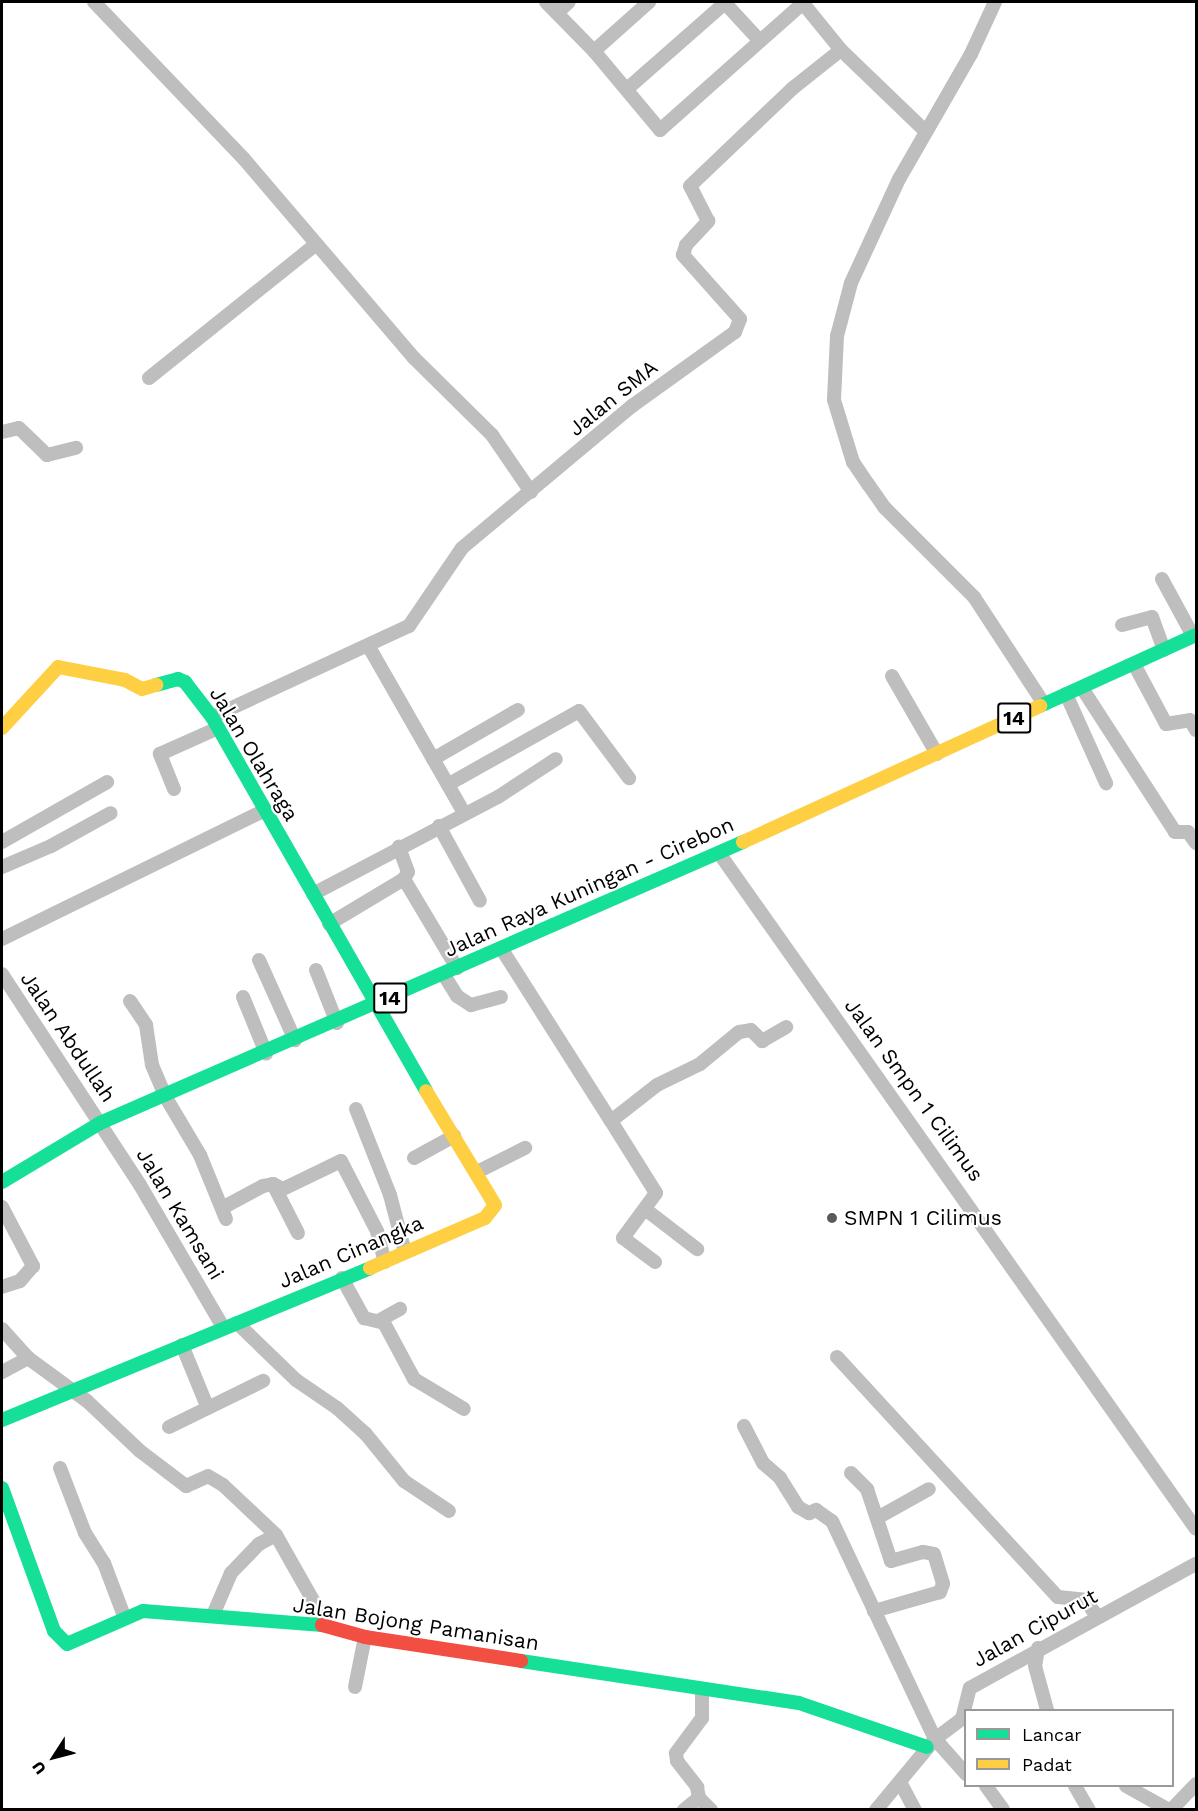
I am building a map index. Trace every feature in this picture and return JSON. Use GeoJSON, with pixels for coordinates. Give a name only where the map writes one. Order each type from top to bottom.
{"type":"FeatureCollection","features":[{"type":"Feature","properties":{"kind":"main road","name":"Jalan Raya Kuningan - Cirebon"},"geometry":{"type":"LineString","coordinates":[[2,1182],[100,1123],[337,1023],[501,948],[719,853],[1195,636]]}},
{"type":"Feature","properties":{"kind":"main road","name":"Jalan Olahraga"},"geometry":{"type":"LineString","coordinates":[[2,728],[58,667],[125,680],[142,688],[182,679],[215,723],[377,1004]]}},
{"type":"Feature","properties":{"kind":"main road","name":"Jalan Cinangka"},"geometry":{"type":"LineString","coordinates":[[2,1420],[76,1392],[223,1327],[385,1262],[492,1214],[495,1205],[492,1197],[377,1004]]}},
{"type":"Feature","properties":{"kind":"main road","name":"Jalan Bojong Pamanisan"},"geometry":{"type":"LineString","coordinates":[[2,1488],[58,1638],[71,1643],[124,1616],[162,1610],[322,1625],[365,1637],[799,1703],[931,1743]]}},
{"type":"Feature","properties":{"kind":"street"},"geometry":{"type":"LineString","coordinates":[[94,2],[244,159],[315,245],[414,358],[492,435],[531,492]]}},
{"type":"Feature","properties":{"kind":"street"},"geometry":{"type":"LineString","coordinates":[[546,2],[594,51],[660,130],[803,2],[841,50],[924,130]]}},
{"type":"Feature","properties":{"kind":"street"},"geometry":{"type":"LineString","coordinates":[[557,13],[569,2]]}},
{"type":"Feature","properties":{"kind":"street"},"geometry":{"type":"LineString","coordinates":[[594,51],[649,2]]}},
{"type":"Feature","properties":{"kind":"street"},"geometry":{"type":"LineString","coordinates":[[627,89],[725,2],[760,41]]}},
{"type":"Feature","properties":{"kind":"street"},"geometry":{"type":"LineString","coordinates":[[993,2],[971,54],[924,130],[851,283],[837,336],[834,400],[853,462],[868,484],[885,508],[974,597],[1044,704]]}},
{"type":"Feature","properties":{"kind":"street","name":"Jalan SMA"},"geometry":{"type":"LineString","coordinates":[[174,789],[160,754],[215,723],[409,626],[425,608],[437,582],[462,548],[632,405],[735,332],[740,319],[683,255],[686,245],[708,221],[690,186],[793,88],[841,50]]}},
{"type":"Feature","properties":{"kind":"street"},"geometry":{"type":"LineString","coordinates":[[149,378],[315,245]]}},
{"type":"Feature","properties":{"kind":"street"},"geometry":{"type":"LineString","coordinates":[[2,432],[19,428],[47,455],[76,448]]}},
{"type":"Feature","properties":{"kind":"street"},"geometry":{"type":"LineString","coordinates":[[1162,579],[1195,636]]}},
{"type":"Feature","properties":{"kind":"street"},"geometry":{"type":"LineString","coordinates":[[1122,626],[1152,617],[1164,650]]}},
{"type":"Feature","properties":{"kind":"street"},"geometry":{"type":"LineString","coordinates":[[369,647],[464,813]]}},
{"type":"Feature","properties":{"kind":"street"},"geometry":{"type":"LineString","coordinates":[[1134,664],[1167,724],[1190,720],[1197,730]]}},
{"type":"Feature","properties":{"kind":"street"},"geometry":{"type":"LineString","coordinates":[[892,676],[903,688],[937,754]]}},
{"type":"Feature","properties":{"kind":"street"},"geometry":{"type":"LineString","coordinates":[[1082,688],[1175,832],[1188,832],[1197,843]]}},
{"type":"Feature","properties":{"kind":"street"},"geometry":{"type":"LineString","coordinates":[[1066,694],[1106,783]]}},
{"type":"Feature","properties":{"kind":"street"},"geometry":{"type":"LineString","coordinates":[[433,759],[518,710]]}},
{"type":"Feature","properties":{"kind":"street"},"geometry":{"type":"LineString","coordinates":[[449,784],[579,711],[629,778]]}},
{"type":"Feature","properties":{"kind":"street"},"geometry":{"type":"LineString","coordinates":[[313,894],[464,813],[556,759]]}},
{"type":"Feature","properties":{"kind":"street"},"geometry":{"type":"LineString","coordinates":[[2,842],[107,782]]}},
{"type":"Feature","properties":{"kind":"street"},"geometry":{"type":"LineString","coordinates":[[2,939],[265,810]]}},
{"type":"Feature","properties":{"kind":"street"},"geometry":{"type":"LineString","coordinates":[[2,867],[51,846],[111,813]]}},
{"type":"Feature","properties":{"kind":"street"},"geometry":{"type":"LineString","coordinates":[[439,826],[480,901]]}},
{"type":"Feature","properties":{"kind":"street"},"geometry":{"type":"LineString","coordinates":[[329,924],[404,879],[408,872],[399,847]]}},
{"type":"Feature","properties":{"kind":"street","name":"Jalan Smpn 1 Cilimus"},"geometry":{"type":"LineString","coordinates":[[719,853],[1197,1529]]}},
{"type":"Feature","properties":{"kind":"street"},"geometry":{"type":"LineString","coordinates":[[404,879],[450,972],[457,996],[468,1004],[475,1005],[501,997]]}},
{"type":"Feature","properties":{"kind":"street"},"geometry":{"type":"LineString","coordinates":[[501,948],[655,1190],[656,1196],[623,1238],[655,1262]]}},
{"type":"Feature","properties":{"kind":"street"},"geometry":{"type":"LineString","coordinates":[[260,960],[295,1040]]}},
{"type":"Feature","properties":{"kind":"street"},"geometry":{"type":"LineString","coordinates":[[316,970],[337,1023]]}},
{"type":"Feature","properties":{"kind":"street","name":"Jalan Abdullah"},"geometry":{"type":"LineString","coordinates":[[2,977],[100,1123]]}},
{"type":"Feature","properties":{"kind":"street"},"geometry":{"type":"LineString","coordinates":[[243,997],[266,1053]]}},
{"type":"Feature","properties":{"kind":"street"},"geometry":{"type":"LineString","coordinates":[[130,1001],[146,1025],[152,1065],[165,1096],[200,1155],[224,1213],[273,1184]]}},
{"type":"Feature","properties":{"kind":"street"},"geometry":{"type":"LineString","coordinates":[[611,1121],[657,1085],[700,1064],[739,1032],[751,1030],[762,1041],[786,1027]]}},
{"type":"Feature","properties":{"kind":"street"},"geometry":{"type":"LineString","coordinates":[[357,1109],[387,1187],[405,1252]]}},
{"type":"Feature","properties":{"kind":"street","name":"Jalan Kamsani"},"geometry":{"type":"LineString","coordinates":[[100,1123],[223,1327]]}},
{"type":"Feature","properties":{"kind":"street"},"geometry":{"type":"LineString","coordinates":[[414,1158],[454,1136]]}},
{"type":"Feature","properties":{"kind":"street"},"geometry":{"type":"LineString","coordinates":[[477,1172],[525,1148]]}},
{"type":"Feature","properties":{"kind":"street"},"geometry":{"type":"LineString","coordinates":[[273,1184],[283,1189],[341,1161],[377,1231],[385,1262]]}},
{"type":"Feature","properties":{"kind":"street"},"geometry":{"type":"LineString","coordinates":[[273,1184],[298,1233]]}},
{"type":"Feature","properties":{"kind":"street"},"geometry":{"type":"LineString","coordinates":[[2,1207],[33,1266],[20,1281],[2,1287]]}},
{"type":"Feature","properties":{"kind":"street"},"geometry":{"type":"LineString","coordinates":[[645,1209],[697,1249]]}},
{"type":"Feature","properties":{"kind":"street"},"geometry":{"type":"LineString","coordinates":[[342,1278],[364,1318],[372,1323],[400,1309]]}},
{"type":"Feature","properties":{"kind":"street"},"geometry":{"type":"LineString","coordinates":[[380,1320],[414,1379],[464,1409]]}},
{"type":"Feature","properties":{"kind":"street"},"geometry":{"type":"LineString","coordinates":[[237,1323],[296,1380],[337,1408],[364,1433],[404,1481],[449,1511]]}},
{"type":"Feature","properties":{"kind":"street"},"geometry":{"type":"LineString","coordinates":[[2,1329],[28,1358]]}},
{"type":"Feature","properties":{"kind":"street"},"geometry":{"type":"LineString","coordinates":[[182,1345],[207,1406]]}},
{"type":"Feature","properties":{"kind":"street"},"geometry":{"type":"LineString","coordinates":[[837,1357],[1058,1597],[1085,1600],[1097,1616]]}},
{"type":"Feature","properties":{"kind":"street"},"geometry":{"type":"LineString","coordinates":[[2,1372],[28,1358],[34,1359],[58,1384],[76,1392],[186,1486],[204,1477],[212,1478],[276,1536],[315,1604],[322,1625]]}},
{"type":"Feature","properties":{"kind":"street"},"geometry":{"type":"LineString","coordinates":[[169,1427],[207,1406],[263,1381]]}},
{"type":"Feature","properties":{"kind":"street"},"geometry":{"type":"LineString","coordinates":[[744,1426],[763,1463],[780,1478],[798,1507],[809,1513],[816,1510],[825,1514],[832,1521],[931,1743],[964,1772]]}},
{"type":"Feature","properties":{"kind":"street"},"geometry":{"type":"LineString","coordinates":[[60,1468],[85,1533],[104,1563],[124,1616]]}},
{"type":"Feature","properties":{"kind":"street"},"geometry":{"type":"LineString","coordinates":[[851,1473],[867,1489],[879,1517],[891,1561],[923,1552],[934,1554],[943,1584],[940,1592],[874,1611]]}},
{"type":"Feature","properties":{"kind":"street"},"geometry":{"type":"LineString","coordinates":[[879,1517],[929,1489]]}},
{"type":"Feature","properties":{"kind":"street"},"geometry":{"type":"LineString","coordinates":[[213,1615],[231,1573],[259,1544],[276,1536]]}},
{"type":"Feature","properties":{"kind":"street","name":"Jalan Cipurut"},"geometry":{"type":"LineString","coordinates":[[966,1709],[970,1688],[1038,1648],[1197,1564]]}},
{"type":"Feature","properties":{"kind":"street"},"geometry":{"type":"LineString","coordinates":[[355,1687],[365,1637]]}},
{"type":"Feature","properties":{"kind":"street"},"geometry":{"type":"LineString","coordinates":[[1038,1648],[1035,1665],[1047,1709]]}},
{"type":"Feature","properties":{"kind":"street"},"geometry":{"type":"LineString","coordinates":[[702,1689],[702,1718],[676,1753],[677,1761],[697,1787],[699,1798],[711,1809]]}},
{"type":"Feature","properties":{"kind":"street","name":"Jalan Cipurut"},"geometry":{"type":"LineString","coordinates":[[876,1809],[931,1743],[964,1720]]}},
{"type":"Feature","properties":{"kind":"street"},"geometry":{"type":"LineString","coordinates":[[900,1782],[915,1809]]}},
{"type":"Feature","properties":{"kind":"street"},"geometry":{"type":"LineString","coordinates":[[1130,1787],[1170,1809],[1197,1784]]}},
{"type":"Feature","properties":{"kind":"street"},"geometry":{"type":"LineString","coordinates":[[987,1787],[1003,1809]]}},
{"type":"Feature","properties":{"kind":"street"},"geometry":{"type":"LineString","coordinates":[[1076,1787],[1089,1809]]}},
{"type":"Feature","properties":{"kind":"street"},"geometry":{"type":"LineString","coordinates":[[684,1809],[699,1798]]}},
{"type":"Feature","properties":{"kind":"traffic: fast"},"geometry":{"type":"LineString","coordinates":[[1040,706],[1196,635]]}},
{"type":"Feature","properties":{"kind":"traffic: fast"},"geometry":{"type":"LineString","coordinates":[[156,685],[178,679],[185,682],[212,717],[426,1091]]}},
{"type":"Feature","properties":{"kind":"traffic: fast"},"geometry":{"type":"LineString","coordinates":[[2,1182],[100,1123],[743,842]]}},
{"type":"Feature","properties":{"kind":"traffic: fast"},"geometry":{"type":"LineString","coordinates":[[2,1420],[370,1268]]}},
{"type":"Feature","properties":{"kind":"traffic: fast"},"geometry":{"type":"LineString","coordinates":[[2,1488],[54,1631],[67,1644],[143,1611],[322,1625]]}},
{"type":"Feature","properties":{"kind":"traffic: fast"},"geometry":{"type":"LineString","coordinates":[[521,1661],[799,1703],[927,1747]]}},
{"type":"Feature","properties":{"kind":"traffic: slow"},"geometry":{"type":"LineString","coordinates":[[2,728],[58,667],[125,680],[142,689],[156,685]]}},
{"type":"Feature","properties":{"kind":"traffic: slow"},"geometry":{"type":"LineString","coordinates":[[743,842],[1040,706]]}},
{"type":"Feature","properties":{"kind":"traffic: slow"},"geometry":{"type":"LineString","coordinates":[[370,1268],[485,1218],[495,1205],[426,1091]]}},
{"type":"Feature","properties":{"kind":"traffic: jam"},"geometry":{"type":"LineString","coordinates":[[322,1625],[365,1637],[521,1661]]}},
{"type":"Feature","properties":{"kind":"place","name":"SMPN 1 Cilimus"},"geometry":{"type":"Point","coordinates":[832,1218]}}]}
